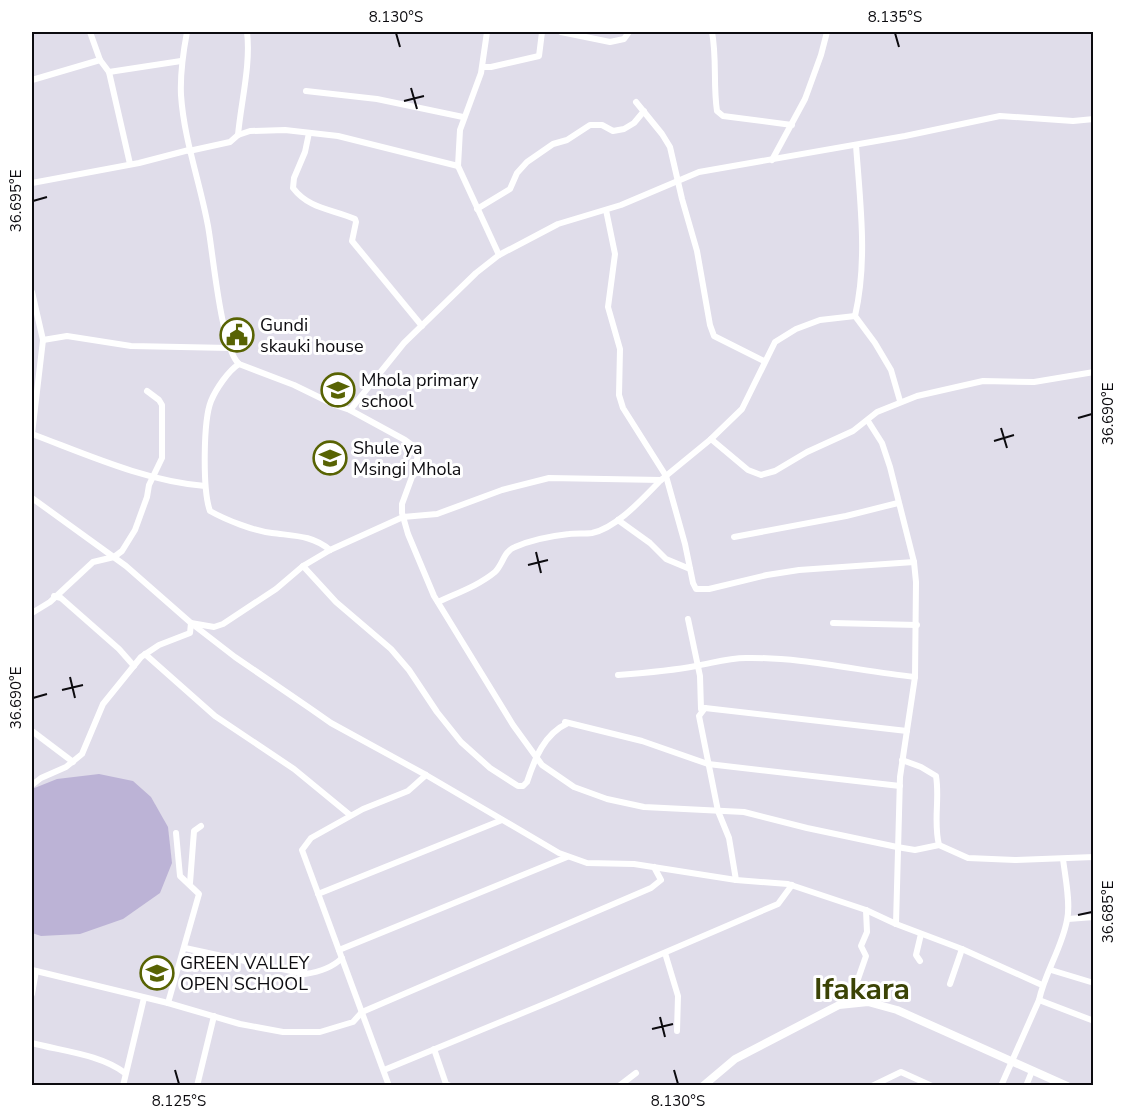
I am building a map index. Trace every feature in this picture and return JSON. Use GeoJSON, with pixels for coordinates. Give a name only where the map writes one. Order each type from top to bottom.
{"type":"FeatureCollection","features":[{"type":"Feature","properties":{"kind":"main road"},"geometry":{"type":"LineString","coordinates":[[703,1086],[735,1059],[839,1005],[868,1002],[897,1010],[1067,1086]]}},
{"type":"Feature","properties":{"kind":"street"},"geometry":{"type":"LineString","coordinates":[[90,32],[100,60],[109,72],[130,164]]}},
{"type":"Feature","properties":{"kind":"street"},"geometry":{"type":"LineString","coordinates":[[187,32],[182,61],[181,95],[184,129],[207,224],[224,324],[233,356],[239,364],[350,410],[405,440],[417,451],[416,466],[402,504],[403,517],[438,602],[513,725],[547,769],[574,787],[607,799],[644,807],[744,812],[897,847],[915,850],[939,845],[968,858],[1094,858]]}},
{"type":"Feature","properties":{"kind":"street"},"geometry":{"type":"LineString","coordinates":[[238,135],[247,69],[247,32]]}},
{"type":"Feature","properties":{"kind":"street"},"geometry":{"type":"LineString","coordinates":[[487,32],[480,79],[463,117],[458,143],[458,166],[499,255]]}},
{"type":"Feature","properties":{"kind":"street"},"geometry":{"type":"LineString","coordinates":[[483,67],[539,56],[542,32]]}},
{"type":"Feature","properties":{"kind":"street"},"geometry":{"type":"LineString","coordinates":[[561,32],[615,42],[624,39],[628,32]]}},
{"type":"Feature","properties":{"kind":"street"},"geometry":{"type":"LineString","coordinates":[[712,32],[717,111],[723,116],[792,125]]}},
{"type":"Feature","properties":{"kind":"street"},"geometry":{"type":"LineString","coordinates":[[772,160],[805,99],[827,32]]}},
{"type":"Feature","properties":{"kind":"street"},"geometry":{"type":"LineString","coordinates":[[32,80],[100,60]]}},
{"type":"Feature","properties":{"kind":"street"},"geometry":{"type":"LineString","coordinates":[[109,72],[182,61]]}},
{"type":"Feature","properties":{"kind":"street"},"geometry":{"type":"LineString","coordinates":[[306,91],[377,99],[463,117]]}},
{"type":"Feature","properties":{"kind":"street"},"geometry":{"type":"LineString","coordinates":[[636,102],[668,144],[697,251],[714,336],[764,361]]}},
{"type":"Feature","properties":{"kind":"street"},"geometry":{"type":"LineString","coordinates":[[477,209],[510,189],[517,173],[527,162],[553,144],[567,140],[590,125],[602,125],[614,130],[624,129],[634,123],[644,111]]}},
{"type":"Feature","properties":{"kind":"street"},"geometry":{"type":"LineString","coordinates":[[350,410],[384,366],[476,273],[499,255],[558,224],[633,201],[699,172],[856,145],[1000,116],[1073,121],[1094,119]]}},
{"type":"Feature","properties":{"kind":"street"},"geometry":{"type":"LineString","coordinates":[[32,183],[230,142],[238,135],[264,130],[338,136],[458,166]]}},
{"type":"Feature","properties":{"kind":"street"},"geometry":{"type":"LineString","coordinates":[[309,133],[293,188],[312,206],[355,219],[357,222],[352,241],[422,326]]}},
{"type":"Feature","properties":{"kind":"street"},"geometry":{"type":"LineString","coordinates":[[856,145],[863,230],[860,286],[855,316],[891,370],[900,401]]}},
{"type":"Feature","properties":{"kind":"street"},"geometry":{"type":"LineString","coordinates":[[606,210],[615,254],[608,302],[621,356],[619,398],[664,478],[685,543],[694,586],[702,590],[799,570],[914,562]]}},
{"type":"Feature","properties":{"kind":"street"},"geometry":{"type":"LineString","coordinates":[[32,292],[43,340],[32,434],[152,477],[182,484],[206,486]]}},
{"type":"Feature","properties":{"kind":"street"},"geometry":{"type":"LineString","coordinates":[[438,602],[469,588],[492,574],[512,548],[539,539],[592,533],[618,519],[711,439],[742,409],[775,342],[820,320],[855,316]]}},
{"type":"Feature","properties":{"kind":"street"},"geometry":{"type":"LineString","coordinates":[[43,340],[67,336],[131,346],[230,348]]}},
{"type":"Feature","properties":{"kind":"street"},"geometry":{"type":"LineString","coordinates":[[239,364],[232,370],[211,401],[205,442],[209,508],[220,517],[270,533],[311,538],[330,550]]}},
{"type":"Feature","properties":{"kind":"street"},"geometry":{"type":"LineString","coordinates":[[711,439],[748,470],[755,474],[765,474],[841,437],[877,412],[900,401],[983,381],[1034,382],[1094,372]]}},
{"type":"Feature","properties":{"kind":"street"},"geometry":{"type":"LineString","coordinates":[[32,613],[50,602],[93,562],[114,557],[122,551],[135,530],[152,477],[162,458],[162,409],[159,400],[147,391]]}},
{"type":"Feature","properties":{"kind":"street"},"geometry":{"type":"LineString","coordinates":[[868,420],[882,443],[890,467],[914,562],[917,626],[915,677],[902,760],[897,847],[896,924]]}},
{"type":"Feature","properties":{"kind":"street"},"geometry":{"type":"LineString","coordinates":[[191,623],[214,627],[223,624],[276,589],[303,566],[330,550],[403,517],[437,514],[502,490],[549,478],[664,478]]}},
{"type":"Feature","properties":{"kind":"street"},"geometry":{"type":"LineString","coordinates":[[32,498],[114,557],[191,623],[235,657],[331,723],[426,775],[559,854],[588,863],[634,864],[736,880],[792,885],[866,910],[1042,985]]}},
{"type":"Feature","properties":{"kind":"street"},"geometry":{"type":"LineString","coordinates":[[734,537],[846,516],[898,503]]}},
{"type":"Feature","properties":{"kind":"street"},"geometry":{"type":"LineString","coordinates":[[618,519],[650,543],[666,560],[690,569]]}},
{"type":"Feature","properties":{"kind":"street"},"geometry":{"type":"LineString","coordinates":[[303,566],[328,595],[391,649],[461,742],[490,768],[518,786],[527,782],[542,745],[556,728],[565,722],[642,741],[708,764],[900,786]]}},
{"type":"Feature","properties":{"kind":"street"},"geometry":{"type":"LineString","coordinates":[[54,596],[61,598],[119,649],[134,666]]}},
{"type":"Feature","properties":{"kind":"street"},"geometry":{"type":"LineString","coordinates":[[688,619],[698,666],[701,709],[907,731]]}},
{"type":"Feature","properties":{"kind":"street"},"geometry":{"type":"LineString","coordinates":[[833,622],[917,626]]}},
{"type":"Feature","properties":{"kind":"street"},"geometry":{"type":"LineString","coordinates":[[32,785],[40,778],[73,762],[86,750],[103,704],[134,666],[145,654],[168,641],[190,633],[191,623]]}},
{"type":"Feature","properties":{"kind":"street"},"geometry":{"type":"LineString","coordinates":[[145,654],[215,716],[294,769],[350,815]]}},
{"type":"Feature","properties":{"kind":"street"},"geometry":{"type":"LineString","coordinates":[[618,675],[698,666],[720,659],[779,659],[915,677]]}},
{"type":"Feature","properties":{"kind":"street"},"geometry":{"type":"LineString","coordinates":[[705,708],[699,716],[718,811],[729,838],[736,880]]}},
{"type":"Feature","properties":{"kind":"street"},"geometry":{"type":"LineString","coordinates":[[32,731],[73,762]]}},
{"type":"Feature","properties":{"kind":"street"},"geometry":{"type":"LineString","coordinates":[[902,760],[936,776],[935,823],[939,845]]}},
{"type":"Feature","properties":{"kind":"street"},"geometry":{"type":"LineString","coordinates":[[389,1086],[302,850],[311,838],[350,815],[408,791],[426,775]]}},
{"type":"Feature","properties":{"kind":"street"},"geometry":{"type":"LineString","coordinates":[[318,894],[502,820]]}},
{"type":"Feature","properties":{"kind":"street"},"geometry":{"type":"LineString","coordinates":[[190,883],[194,831],[201,826]]}},
{"type":"Feature","properties":{"kind":"street"},"geometry":{"type":"LineString","coordinates":[[168,1003],[199,894],[180,876],[176,833]]}},
{"type":"Feature","properties":{"kind":"street"},"geometry":{"type":"LineString","coordinates":[[339,950],[568,856]]}},
{"type":"Feature","properties":{"kind":"street"},"geometry":{"type":"LineString","coordinates":[[1001,1086],[1039,1000],[1042,985],[1051,970],[1068,919],[1063,859]]}},
{"type":"Feature","properties":{"kind":"street"},"geometry":{"type":"LineString","coordinates":[[32,994],[34,971],[268,1030],[320,1032],[352,1023],[362,1011],[651,888],[661,880],[654,867]]}},
{"type":"Feature","properties":{"kind":"street"},"geometry":{"type":"LineString","coordinates":[[384,1070],[778,904],[792,885]]}},
{"type":"Feature","properties":{"kind":"street"},"geometry":{"type":"LineString","coordinates":[[858,979],[866,956],[861,946],[867,932],[866,910]]}},
{"type":"Feature","properties":{"kind":"street"},"geometry":{"type":"LineString","coordinates":[[1068,919],[1094,917]]}},
{"type":"Feature","properties":{"kind":"street"},"geometry":{"type":"LineString","coordinates":[[920,961],[916,955],[921,934]]}},
{"type":"Feature","properties":{"kind":"street"},"geometry":{"type":"LineString","coordinates":[[185,948],[305,974],[335,965],[342,958]]}},
{"type":"Feature","properties":{"kind":"street"},"geometry":{"type":"LineString","coordinates":[[950,984],[962,949]]}},
{"type":"Feature","properties":{"kind":"street"},"geometry":{"type":"LineString","coordinates":[[665,953],[678,996],[677,1031]]}},
{"type":"Feature","properties":{"kind":"street"},"geometry":{"type":"LineString","coordinates":[[1051,970],[1094,984]]}},
{"type":"Feature","properties":{"kind":"street"},"geometry":{"type":"LineString","coordinates":[[123,1086],[144,998]]}},
{"type":"Feature","properties":{"kind":"street"},"geometry":{"type":"LineString","coordinates":[[1039,1000],[1094,1021]]}},
{"type":"Feature","properties":{"kind":"street"},"geometry":{"type":"LineString","coordinates":[[197,1086],[214,1016]]}},
{"type":"Feature","properties":{"kind":"street"},"geometry":{"type":"LineString","coordinates":[[32,1043],[93,1058],[125,1073]]}},
{"type":"Feature","properties":{"kind":"street"},"geometry":{"type":"LineString","coordinates":[[434,1048],[446,1084],[450,1086]]}},
{"type":"Feature","properties":{"kind":"street"},"geometry":{"type":"LineString","coordinates":[[1026,1086],[1032,1071]]}},
{"type":"Feature","properties":{"kind":"street"},"geometry":{"type":"LineString","coordinates":[[619,1086],[636,1072]]}},
{"type":"Feature","properties":{"kind":"street"},"geometry":{"type":"LineString","coordinates":[[872,1086],[902,1072],[932,1086]]}},
{"type":"Feature","properties":{"kind":"shaded area"},"geometry":{"type":"Polygon","coordinates":[[[99,774],[133,781],[151,797],[168,827],[172,863],[160,893],[123,919],[80,934],[41,936],[32,933],[32,789],[57,779],[99,774]]]}},
{"type":"Feature","properties":{"kind":"place","name":"Gundi skauki house"},"geometry":{"type":"Point","coordinates":[237,335]}},
{"type":"Feature","properties":{"kind":"place","name":"Mhola primary school"},"geometry":{"type":"Point","coordinates":[338,390]}},
{"type":"Feature","properties":{"kind":"place","name":"Shule ya Msingi Mhola"},"geometry":{"type":"Point","coordinates":[330,458]}},
{"type":"Feature","properties":{"kind":"place","name":"GREEN VALLEY OPEN SCHOOL"},"geometry":{"type":"Point","coordinates":[157,973]}},
{"type":"Feature","properties":{"kind":"district","name":"Ifakara"},"geometry":{"type":"Point","coordinates":[862,989]}}]}
